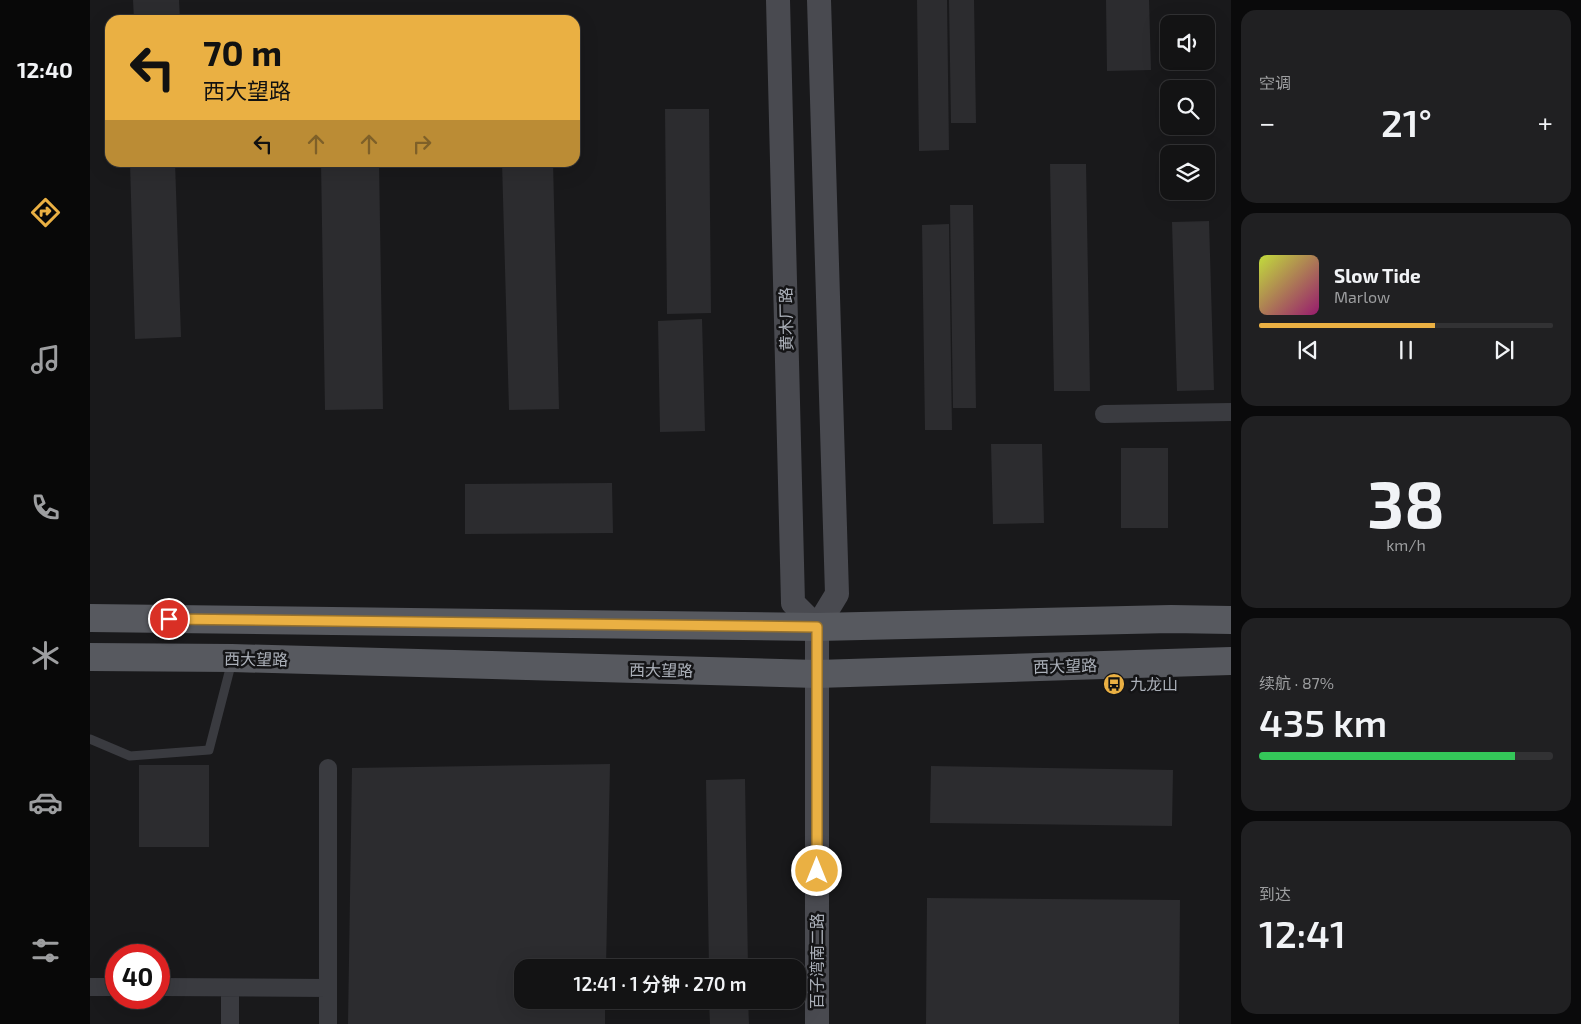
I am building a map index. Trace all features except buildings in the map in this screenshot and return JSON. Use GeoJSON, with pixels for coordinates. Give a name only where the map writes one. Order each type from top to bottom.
{"type":"FeatureCollection","features":[{"type":"Feature","properties":{"kind":"main road","name":"黄木厂路"},"geometry":{"type":"LineString","coordinates":[[778,0],[793,603],[817,627]]}},
{"type":"Feature","properties":{"kind":"main road"},"geometry":{"type":"LineString","coordinates":[[817,627],[837,594],[819,0]]}},
{"type":"Feature","properties":{"kind":"main road"},"geometry":{"type":"LineString","coordinates":[[90,618],[817,627],[1171,619],[1231,620]]}},
{"type":"Feature","properties":{"kind":"main road","name":"百子湾南二路"},"geometry":{"type":"LineString","coordinates":[[817,627],[817,1024]]}},
{"type":"Feature","properties":{"kind":"main road","name":"西大望路"},"geometry":{"type":"LineString","coordinates":[[90,657],[232,658],[816,674],[1231,661]]}},
{"type":"Feature","properties":{"kind":"street"},"geometry":{"type":"LineString","coordinates":[[1104,414],[1231,412]]}},
{"type":"Feature","properties":{"kind":"street"},"geometry":{"type":"LineString","coordinates":[[90,603],[90,618]]}},
{"type":"Feature","properties":{"kind":"street"},"geometry":{"type":"LineString","coordinates":[[328,768],[328,1024]]}},
{"type":"Feature","properties":{"kind":"street"},"geometry":{"type":"LineString","coordinates":[[90,987],[105,987]]}},
{"type":"Feature","properties":{"kind":"street"},"geometry":{"type":"LineString","coordinates":[[170,987],[328,988]]}},
{"type":"Feature","properties":{"kind":"street"},"geometry":{"type":"LineString","coordinates":[[230,988],[230,1024]]}},
{"type":"Feature","properties":{"kind":"lane"},"geometry":{"type":"LineString","coordinates":[[90,739],[130,756],[209,750],[232,658]]}},
{"type":"Feature","properties":{"kind":"place","name":"九龙山"},"geometry":{"type":"Point","coordinates":[1114,684]}},
{"type":"Feature","properties":{"kind":"route"},"geometry":{"type":"LineString","coordinates":[[169,619],[817,627],[817,871]]}}]}
